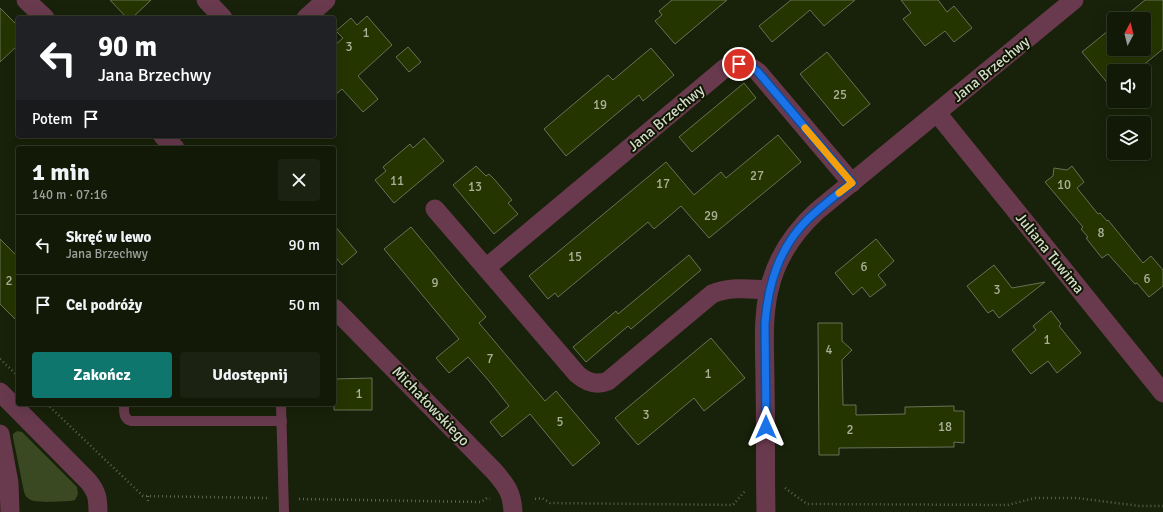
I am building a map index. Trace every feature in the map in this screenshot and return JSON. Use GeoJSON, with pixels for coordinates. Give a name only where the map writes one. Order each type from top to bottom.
{"type":"FeatureCollection","features":[{"type":"Feature","properties":{"kind":"street"},"geometry":{"type":"LineString","coordinates":[[26,0],[43,16]]}},
{"type":"Feature","properties":{"kind":"street"},"geometry":{"type":"LineString","coordinates":[[206,0],[221,16]]}},
{"type":"Feature","properties":{"kind":"street"},"geometry":{"type":"LineString","coordinates":[[308,16],[326,0]]}},
{"type":"Feature","properties":{"kind":"street","name":"Jana Brzechwy"},"geometry":{"type":"LineString","coordinates":[[766,512],[766,308],[769,290],[778,266],[791,239],[808,219],[1074,0]]}},
{"type":"Feature","properties":{"kind":"street","name":"Jana Brzechwy"},"geometry":{"type":"LineString","coordinates":[[486,268],[725,68],[732,65],[745,65],[752,67],[758,72],[852,183]]}},
{"type":"Feature","properties":{"kind":"street","name":"Juliana Tuwima"},"geometry":{"type":"LineString","coordinates":[[937,113],[1163,393]]}},
{"type":"Feature","properties":{"kind":"street"},"geometry":{"type":"LineString","coordinates":[[435,209],[577,374],[587,382],[603,383],[608,381],[712,294],[720,290],[728,289],[769,290]]}},
{"type":"Feature","properties":{"kind":"street","name":"Michałowskiego"},"geometry":{"type":"LineString","coordinates":[[336,310],[494,471],[505,485],[512,498],[513,512]]}},
{"type":"Feature","properties":{"kind":"street"},"geometry":{"type":"LineString","coordinates":[[0,392],[88,481],[97,497],[98,512]]}},
{"type":"Feature","properties":{"kind":"street"},"geometry":{"type":"LineString","coordinates":[[0,434],[9,483],[10,512]]}},
{"type":"Feature","properties":{"kind":"lane"},"geometry":{"type":"LineString","coordinates":[[124,406],[124,415],[131,421],[282,421]]}},
{"type":"Feature","properties":{"kind":"lane"},"geometry":{"type":"LineString","coordinates":[[281,406],[284,512]]}},
{"type":"Feature","properties":{"kind":"path"},"geometry":{"type":"LineString","coordinates":[[0,359],[16,374]]}},
{"type":"Feature","properties":{"kind":"path"},"geometry":{"type":"LineString","coordinates":[[49,406],[143,496],[277,498]]}},
{"type":"Feature","properties":{"kind":"path"},"geometry":{"type":"LineString","coordinates":[[783,486],[807,504],[1008,506],[1035,498],[1077,498],[1140,506],[1163,506]]}},
{"type":"Feature","properties":{"kind":"path"},"geometry":{"type":"LineString","coordinates":[[535,499],[542,498],[550,502],[733,504],[746,490]]}},
{"type":"Feature","properties":{"kind":"path"},"geometry":{"type":"LineString","coordinates":[[148,496],[148,503]]}},
{"type":"Feature","properties":{"kind":"path"},"geometry":{"type":"LineString","coordinates":[[299,498],[481,502],[487,498],[490,498]]}},
{"type":"Feature","properties":{"kind":"path"},"geometry":{"type":"LineString","coordinates":[[715,504],[715,509]]}},
{"type":"Feature","properties":{"kind":"green space"},"geometry":{"type":"Polygon","coordinates":[[[17,431],[22,432],[77,487],[78,494],[75,500],[43,502],[32,501],[26,497],[13,437],[13,434],[17,431]]]}},
{"type":"Feature","properties":{"kind":"building"},"geometry":{"type":"Polygon","coordinates":[[[110,0],[151,0],[134,16],[125,16],[110,0]]]}},
{"type":"Feature","properties":{"kind":"building"},"geometry":{"type":"Polygon","coordinates":[[[672,0],[727,0],[675,44],[655,21],[662,15],[659,11],[672,0]]]}},
{"type":"Feature","properties":{"kind":"building"},"geometry":{"type":"Polygon","coordinates":[[[791,0],[855,0],[824,26],[810,10],[772,42],[759,26],[791,0]]]}},
{"type":"Feature","properties":{"kind":"building"},"geometry":{"type":"Polygon","coordinates":[[[901,0],[938,0],[947,12],[954,6],[972,28],[954,42],[945,31],[925,46],[903,19],[911,13],[901,0]]]}},
{"type":"Feature","properties":{"kind":"building"},"geometry":{"type":"Polygon","coordinates":[[[1145,0],[1163,0],[1163,49],[1145,64],[1107,64],[1107,82],[1082,52],[1107,32],[1107,56],[1151,56],[1151,12],[1130,12],[1145,0]]]}},
{"type":"Feature","properties":{"kind":"building"},"geometry":{"type":"Polygon","coordinates":[[[0,8],[16,24],[16,47],[0,62],[0,8]]]}},
{"type":"Feature","properties":{"kind":"building"},"geometry":{"type":"Polygon","coordinates":[[[367,16],[392,45],[358,76],[378,99],[363,112],[342,89],[336,94],[336,44],[343,38],[336,31],[351,18],[357,25],[367,16]]]}},
{"type":"Feature","properties":{"kind":"building"},"geometry":{"type":"Polygon","coordinates":[[[408,47],[421,62],[409,72],[396,57],[408,47]]]}},
{"type":"Feature","properties":{"kind":"building"},"geometry":{"type":"Polygon","coordinates":[[[651,48],[674,75],[643,101],[639,95],[566,156],[544,129],[608,75],[613,80],[651,48]]]}},
{"type":"Feature","properties":{"kind":"building"},"geometry":{"type":"Polygon","coordinates":[[[827,52],[870,104],[843,126],[800,74],[827,52]]]}},
{"type":"Feature","properties":{"kind":"building"},"geometry":{"type":"Polygon","coordinates":[[[744,83],[756,98],[692,152],[679,137],[744,83]]]}},
{"type":"Feature","properties":{"kind":"building"},"geometry":{"type":"Polygon","coordinates":[[[778,135],[801,162],[709,238],[681,206],[654,229],[648,222],[558,297],[555,293],[548,299],[529,276],[666,162],[694,195],[721,172],[726,178],[778,135]]]}},
{"type":"Feature","properties":{"kind":"building"},"geometry":{"type":"Polygon","coordinates":[[[424,138],[444,161],[394,203],[375,180],[386,171],[383,167],[410,144],[413,148],[424,138]]]}},
{"type":"Feature","properties":{"kind":"building"},"geometry":{"type":"Polygon","coordinates":[[[476,166],[486,176],[489,174],[494,179],[512,200],[508,203],[518,214],[494,234],[453,185],[476,166]]]}},
{"type":"Feature","properties":{"kind":"building"},"geometry":{"type":"Polygon","coordinates":[[[1072,166],[1084,182],[1077,188],[1098,214],[1100,213],[1107,221],[1108,220],[1143,263],[1151,256],[1163,270],[1163,286],[1149,297],[1108,254],[1102,258],[1086,238],[1088,237],[1081,229],[1083,227],[1045,182],[1053,176],[1054,168],[1067,170],[1072,166]]]}},
{"type":"Feature","properties":{"kind":"building"},"geometry":{"type":"Polygon","coordinates":[[[336,227],[357,252],[342,265],[336,258],[336,227]]]}},
{"type":"Feature","properties":{"kind":"building"},"geometry":{"type":"Polygon","coordinates":[[[411,227],[486,317],[479,323],[545,401],[556,391],[600,443],[573,466],[530,414],[502,437],[490,422],[509,406],[489,381],[468,357],[449,373],[436,358],[459,339],[384,249],[411,227]]]}},
{"type":"Feature","properties":{"kind":"building"},"geometry":{"type":"Polygon","coordinates":[[[0,239],[16,255],[16,320],[0,304],[0,239]]]}},
{"type":"Feature","properties":{"kind":"building"},"geometry":{"type":"Polygon","coordinates":[[[876,239],[894,261],[878,275],[886,285],[870,297],[862,287],[853,295],[835,273],[876,239]]]}},
{"type":"Feature","properties":{"kind":"building"},"geometry":{"type":"Polygon","coordinates":[[[689,255],[701,270],[631,329],[628,326],[586,362],[573,347],[616,311],[618,314],[689,255]]]}},
{"type":"Feature","properties":{"kind":"building"},"geometry":{"type":"Polygon","coordinates":[[[994,265],[1012,288],[1045,282],[999,318],[993,310],[988,313],[967,286],[994,265]]]}},
{"type":"Feature","properties":{"kind":"building"},"geometry":{"type":"Polygon","coordinates":[[[1051,311],[1061,324],[1059,326],[1081,353],[1057,373],[1048,361],[1031,374],[1012,350],[1036,330],[1033,326],[1051,311]]]}},
{"type":"Feature","properties":{"kind":"building"},"geometry":{"type":"Polygon","coordinates":[[[818,323],[842,323],[842,341],[852,350],[842,360],[843,405],[856,405],[856,415],[905,414],[905,407],[954,406],[954,411],[964,411],[964,443],[954,442],[954,447],[839,448],[839,455],[819,455],[818,323]]]}},
{"type":"Feature","properties":{"kind":"building"},"geometry":{"type":"Polygon","coordinates":[[[711,338],[745,378],[704,411],[694,398],[638,445],[615,418],[711,338]]]}},
{"type":"Feature","properties":{"kind":"building"},"geometry":{"type":"Polygon","coordinates":[[[372,378],[372,410],[334,410],[334,406],[336,406],[336,379],[372,378]]]}},
{"type":"Feature","properties":{"kind":"slow traffic"},"geometry":{"type":"LineString","coordinates":[[805,128],[852,183],[839,193]]}},
{"type":"Feature","properties":{"kind":"route"},"geometry":{"type":"LineString","coordinates":[[739,64],[752,67],[758,72],[852,183],[808,219],[791,239],[783,253],[769,290],[765,324],[766,427]]}}]}
